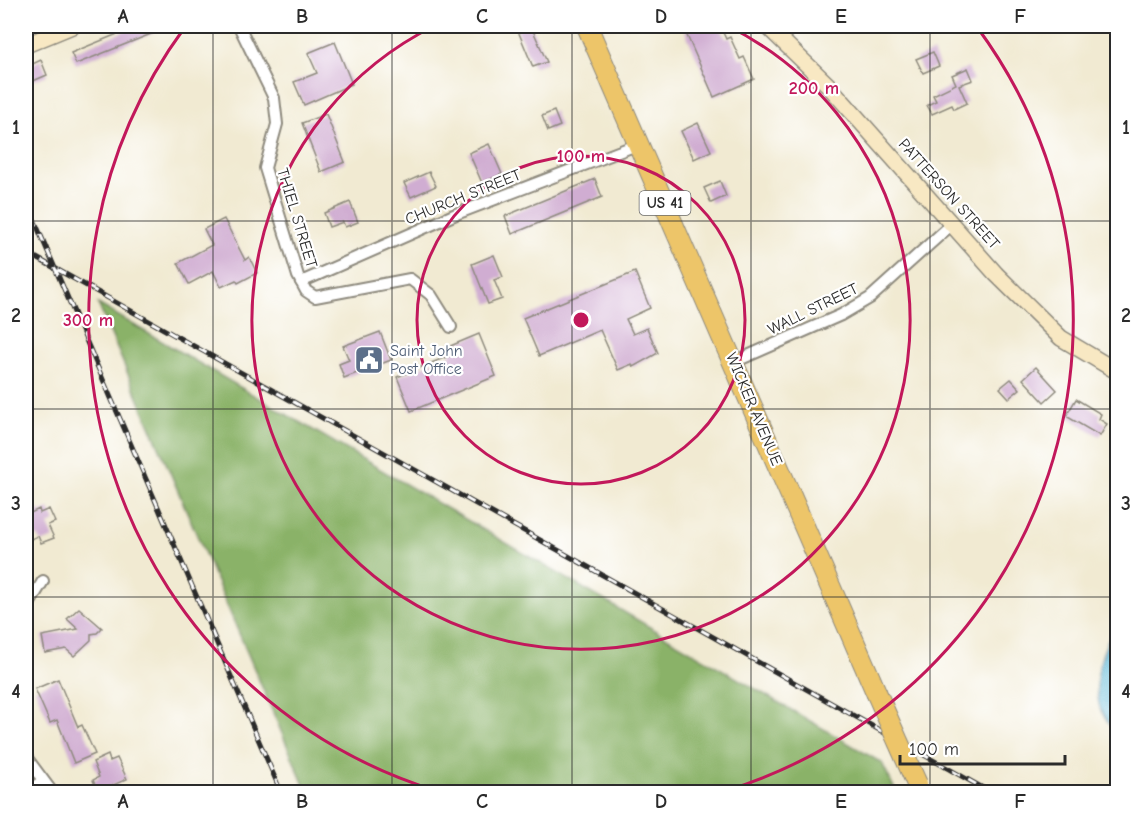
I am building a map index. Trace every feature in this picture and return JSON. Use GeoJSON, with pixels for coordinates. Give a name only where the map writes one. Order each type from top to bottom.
{"type":"FeatureCollection","features":[{"type":"Feature","properties":{"kind":"highway","name":"WICKER AVENUE"},"geometry":{"type":"LineString","coordinates":[[587,26],[919,788]]}},
{"type":"Feature","properties":{"kind":"street"},"geometry":{"type":"LineString","coordinates":[[26,45],[72,26]]}},
{"type":"Feature","properties":{"kind":"street","name":"THIEL STREET"},"geometry":{"type":"LineString","coordinates":[[240,26],[274,98],[277,124],[264,168],[301,282],[306,291],[315,297],[410,279],[432,295],[451,327]]}},
{"type":"Feature","properties":{"kind":"street","name":"PATTERSON STREET"},"geometry":{"type":"LineString","coordinates":[[767,26],[828,85],[996,274],[1061,338],[1118,372]]}},
{"type":"Feature","properties":{"kind":"street","name":"CHURCH STREET"},"geometry":{"type":"LineString","coordinates":[[301,282],[456,214],[639,144]]}},
{"type":"Feature","properties":{"kind":"street","name":"WALL STREET"},"geometry":{"type":"LineString","coordinates":[[734,362],[842,315],[870,298],[952,224]]}},
{"type":"Feature","properties":{"kind":"street"},"geometry":{"type":"LineString","coordinates":[[26,609],[43,581]]}},
{"type":"Feature","properties":{"kind":"street"},"geometry":{"type":"LineString","coordinates":[[26,757],[52,792]]}},
{"type":"Feature","properties":{"kind":"street"},"geometry":{"type":"LineString","coordinates":[[28,792],[42,781]]}},
{"type":"Feature","properties":{"kind":"green space"},"geometry":{"type":"Polygon","coordinates":[[[98,304],[882,763],[896,792],[307,792],[98,304]]]}},
{"type":"Feature","properties":{"kind":"water"},"geometry":{"type":"Polygon","coordinates":[[[1117,622],[1117,736],[1100,708],[1097,685],[1103,652],[1117,622]]]}},
{"type":"Feature","properties":{"kind":"building"},"geometry":{"type":"Polygon","coordinates":[[[137,26],[171,26],[76,64],[71,53],[137,26]]]}},
{"type":"Feature","properties":{"kind":"building"},"geometry":{"type":"Polygon","coordinates":[[[516,26],[531,26],[547,62],[533,67],[516,26]]]}},
{"type":"Feature","properties":{"kind":"building"},"geometry":{"type":"Polygon","coordinates":[[[698,26],[720,26],[726,39],[730,37],[740,59],[744,57],[754,79],[714,97],[685,31],[698,26]]]}},
{"type":"Feature","properties":{"kind":"building"},"geometry":{"type":"Polygon","coordinates":[[[335,42],[352,84],[304,105],[294,82],[317,73],[308,53],[335,42]]]}},
{"type":"Feature","properties":{"kind":"building"},"geometry":{"type":"Polygon","coordinates":[[[933,52],[939,66],[923,73],[916,59],[933,52]]]}},
{"type":"Feature","properties":{"kind":"building"},"geometry":{"type":"Polygon","coordinates":[[[41,60],[47,75],[26,84],[26,67],[41,60]]]}},
{"type":"Feature","properties":{"kind":"building"},"geometry":{"type":"Polygon","coordinates":[[[968,68],[973,80],[959,85],[967,103],[954,109],[952,105],[932,114],[927,105],[936,101],[933,95],[956,84],[952,75],[968,68]]]}},
{"type":"Feature","properties":{"kind":"building"},"geometry":{"type":"Polygon","coordinates":[[[554,111],[560,126],[548,131],[542,116],[554,111]]]}},
{"type":"Feature","properties":{"kind":"building"},"geometry":{"type":"Polygon","coordinates":[[[326,114],[345,162],[321,172],[302,123],[326,114]]]}},
{"type":"Feature","properties":{"kind":"building"},"geometry":{"type":"Polygon","coordinates":[[[698,123],[711,151],[694,159],[681,131],[698,123]]]}},
{"type":"Feature","properties":{"kind":"building"},"geometry":{"type":"Polygon","coordinates":[[[489,144],[502,174],[482,183],[469,153],[489,144]]]}},
{"type":"Feature","properties":{"kind":"building"},"geometry":{"type":"Polygon","coordinates":[[[429,172],[436,186],[411,197],[404,183],[429,172]]]}},
{"type":"Feature","properties":{"kind":"building"},"geometry":{"type":"Polygon","coordinates":[[[595,179],[602,197],[512,234],[505,216],[595,179]]]}},
{"type":"Feature","properties":{"kind":"building"},"geometry":{"type":"Polygon","coordinates":[[[720,181],[726,196],[711,203],[704,188],[720,181]]]}},
{"type":"Feature","properties":{"kind":"building"},"geometry":{"type":"Polygon","coordinates":[[[350,202],[358,222],[345,227],[343,222],[329,227],[324,213],[350,202]]]}},
{"type":"Feature","properties":{"kind":"building"},"geometry":{"type":"Polygon","coordinates":[[[224,219],[245,260],[249,257],[257,273],[238,283],[236,280],[221,287],[213,271],[189,284],[178,263],[212,245],[204,229],[224,219]]]}},
{"type":"Feature","properties":{"kind":"building"},"geometry":{"type":"Polygon","coordinates":[[[494,255],[503,277],[494,280],[502,299],[488,304],[472,264],[494,255]]]}},
{"type":"Feature","properties":{"kind":"building"},"geometry":{"type":"Polygon","coordinates":[[[635,272],[650,308],[626,319],[633,334],[647,328],[658,353],[633,367],[632,364],[618,370],[600,330],[539,356],[523,318],[635,272]]]}},
{"type":"Feature","properties":{"kind":"building"},"geometry":{"type":"Polygon","coordinates":[[[380,332],[391,360],[344,378],[339,364],[349,360],[343,346],[380,332]]]}},
{"type":"Feature","properties":{"kind":"building"},"geometry":{"type":"Polygon","coordinates":[[[479,334],[496,376],[411,411],[397,377],[451,355],[448,347],[479,334]]]}},
{"type":"Feature","properties":{"kind":"building"},"geometry":{"type":"Polygon","coordinates":[[[1036,367],[1057,390],[1044,402],[1023,379],[1036,367]]]}},
{"type":"Feature","properties":{"kind":"building"},"geometry":{"type":"Polygon","coordinates":[[[1011,379],[1020,389],[1009,398],[1000,388],[1011,379]]]}},
{"type":"Feature","properties":{"kind":"building"},"geometry":{"type":"Polygon","coordinates":[[[1076,399],[1101,414],[1099,419],[1107,424],[1100,436],[1066,416],[1076,399]]]}},
{"type":"Feature","properties":{"kind":"building"},"geometry":{"type":"Polygon","coordinates":[[[39,509],[40,513],[49,509],[55,522],[48,525],[54,538],[41,543],[38,536],[26,541],[26,515],[39,509]]]}},
{"type":"Feature","properties":{"kind":"building"},"geometry":{"type":"Polygon","coordinates":[[[79,608],[102,628],[97,633],[91,634],[91,640],[74,656],[66,649],[45,653],[42,636],[78,629],[67,619],[79,608]]]}},
{"type":"Feature","properties":{"kind":"building"},"geometry":{"type":"Polygon","coordinates":[[[58,679],[78,727],[82,725],[95,754],[74,763],[57,720],[50,723],[35,689],[58,679]]]}},
{"type":"Feature","properties":{"kind":"building"},"geometry":{"type":"Polygon","coordinates":[[[108,755],[110,761],[117,758],[127,779],[98,792],[93,780],[99,777],[93,762],[108,755]]]}},
{"type":"Feature","properties":{"kind":"railway"},"geometry":{"type":"LineString","coordinates":[[26,201],[281,792]]}},
{"type":"Feature","properties":{"kind":"railway"},"geometry":{"type":"LineString","coordinates":[[26,252],[990,792]]}},
{"type":"Feature","properties":{"kind":"place","name":"Saint John Post Office"},"geometry":{"type":"Point","coordinates":[369,360]}}]}
